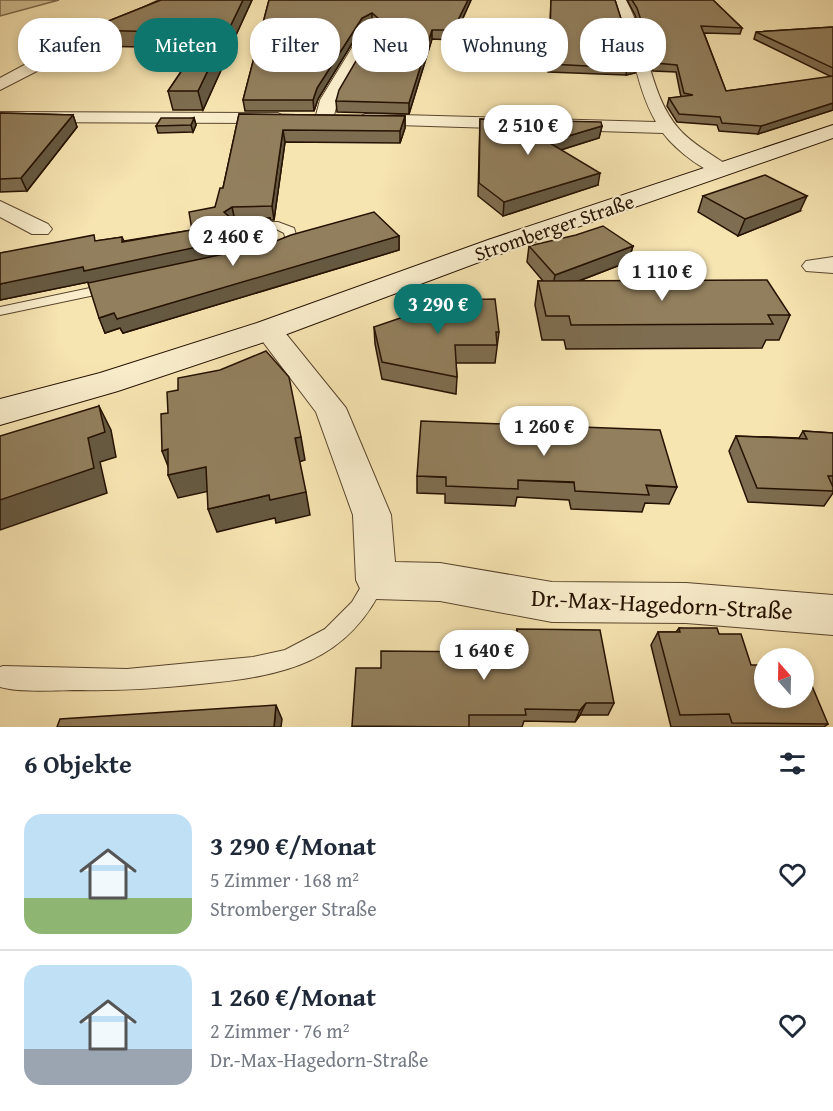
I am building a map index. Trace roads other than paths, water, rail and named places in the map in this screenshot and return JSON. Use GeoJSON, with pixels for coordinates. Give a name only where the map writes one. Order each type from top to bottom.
{"type":"FeatureCollection","features":[{"type":"Feature","properties":{"kind":"main road","name":"Stromberger Straße"},"geometry":{"type":"LineString","coordinates":[[0,412],[106,383],[268,330],[496,246],[833,131]]}},
{"type":"Feature","properties":{"kind":"street"},"geometry":{"type":"LineString","coordinates":[[0,86],[48,58],[169,0]]}},
{"type":"Feature","properties":{"kind":"street"},"geometry":{"type":"LineString","coordinates":[[620,0],[630,20],[652,98],[668,128],[685,145],[721,170]]}},
{"type":"Feature","properties":{"kind":"street"},"geometry":{"type":"LineString","coordinates":[[324,118],[329,100],[352,61]]}},
{"type":"Feature","properties":{"kind":"street"},"geometry":{"type":"LineString","coordinates":[[0,117],[324,118],[668,128]]}},
{"type":"Feature","properties":{"kind":"street"},"geometry":{"type":"LineString","coordinates":[[0,208],[40,229]]}},
{"type":"Feature","properties":{"kind":"street"},"geometry":{"type":"LineString","coordinates":[[268,330],[330,408],[372,515],[376,580]]}},
{"type":"Feature","properties":{"kind":"street","name":"Dr.-Max-Hagedorn-Straße"},"geometry":{"type":"LineString","coordinates":[[376,580],[440,582],[552,602],[686,603],[833,615]]}},
{"type":"Feature","properties":{"kind":"lane"},"geometry":{"type":"LineString","coordinates":[[235,227],[278,225],[290,231],[291,238],[285,246],[264,254]]}},
{"type":"Feature","properties":{"kind":"lane"},"geometry":{"type":"LineString","coordinates":[[0,311],[124,284]]}},
{"type":"Feature","properties":{"kind":"lane"},"geometry":{"type":"LineString","coordinates":[[3,677],[127,680],[253,668],[288,660],[333,636],[359,609],[376,580]]}}]}
